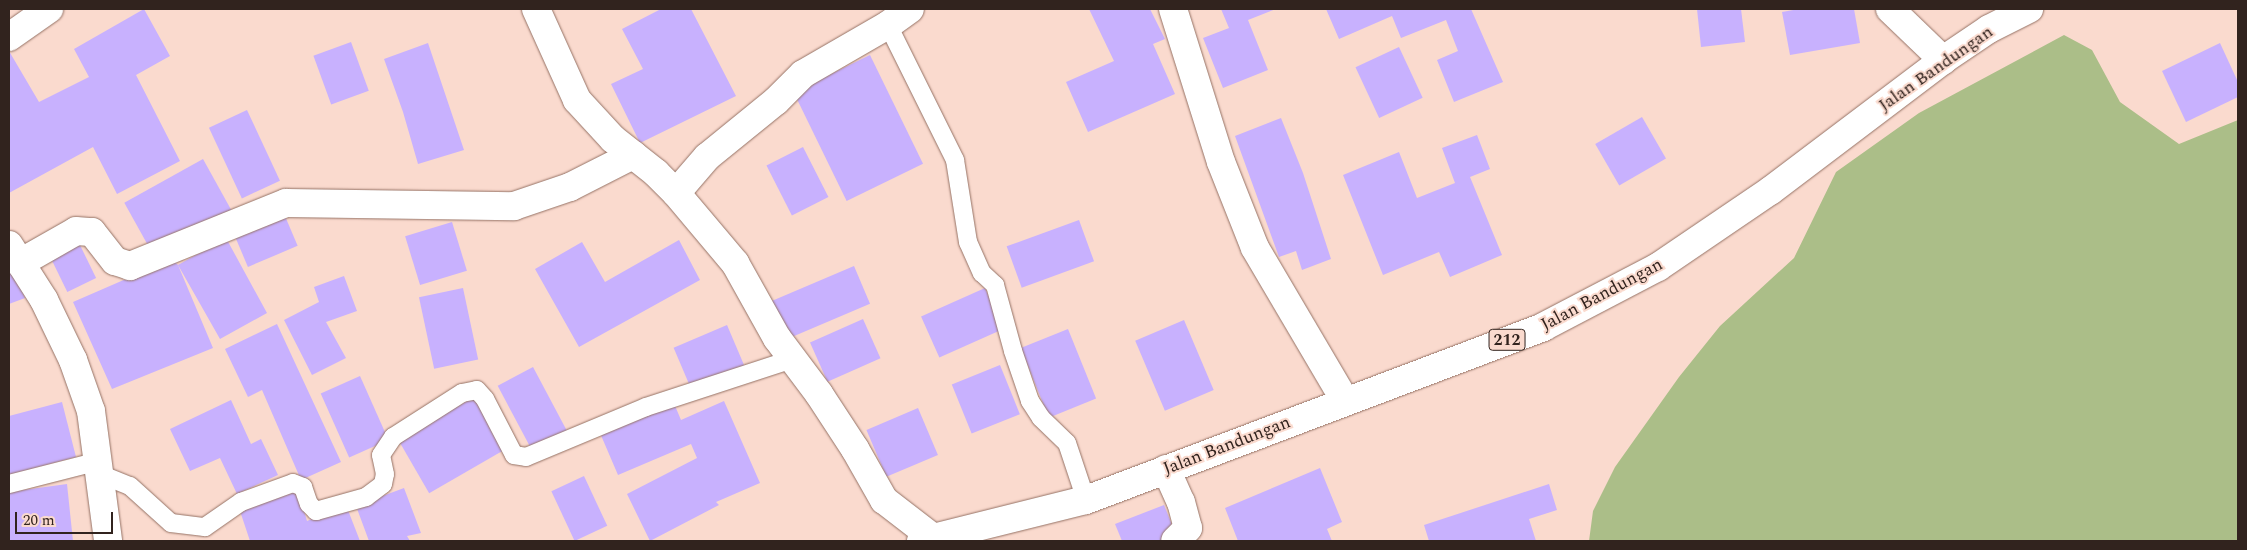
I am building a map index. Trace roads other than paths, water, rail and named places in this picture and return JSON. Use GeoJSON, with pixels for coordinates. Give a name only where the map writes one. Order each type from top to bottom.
{"type":"FeatureCollection","features":[{"type":"Feature","properties":{"kind":"street"},"geometry":{"type":"LineString","coordinates":[[9,37],[49,9]]}},
{"type":"Feature","properties":{"kind":"street"},"geometry":{"type":"LineString","coordinates":[[536,9],[578,100],[613,139],[656,173],[676,193],[735,263],[763,314],[855,449],[884,500],[927,539]]}},
{"type":"Feature","properties":{"kind":"street"},"geometry":{"type":"LineString","coordinates":[[676,193],[708,157],[776,101],[803,74],[888,25],[910,9]]}},
{"type":"Feature","properties":{"kind":"street"},"geometry":{"type":"LineString","coordinates":[[1173,9],[1221,162],[1255,248],[1345,401]]}},
{"type":"Feature","properties":{"kind":"street"},"geometry":{"type":"LineString","coordinates":[[1890,9],[1943,60]]}},
{"type":"Feature","properties":{"kind":"street","name":"Jalan Bandungan"},"geometry":{"type":"LineString","coordinates":[[927,539],[1086,500],[1543,327],[1658,267],[1770,191],[1943,60],[1989,30],[2029,9]]}},
{"type":"Feature","properties":{"kind":"street"},"geometry":{"type":"LineString","coordinates":[[108,541],[91,411],[73,360],[44,300],[14,254],[76,231],[92,232],[114,261],[130,266],[286,203],[514,206],[570,186],[633,155]]}},
{"type":"Feature","properties":{"kind":"street"},"geometry":{"type":"LineString","coordinates":[[1166,469],[1181,502],[1188,528],[1175,541]]}},
{"type":"Feature","properties":{"kind":"lane"},"geometry":{"type":"LineString","coordinates":[[888,25],[955,160],[968,242],[982,272],[995,285],[1013,351],[1030,402],[1041,418],[1067,443],[1086,500]]}},
{"type":"Feature","properties":{"kind":"lane"},"geometry":{"type":"LineString","coordinates":[[9,484],[99,467],[130,486],[171,522],[205,527],[241,502],[293,483],[303,488],[309,504],[316,512],[366,497],[383,484],[385,474],[381,455],[393,437],[462,393],[477,390],[485,399],[514,455],[526,457],[646,407],[793,359]]}}]}
